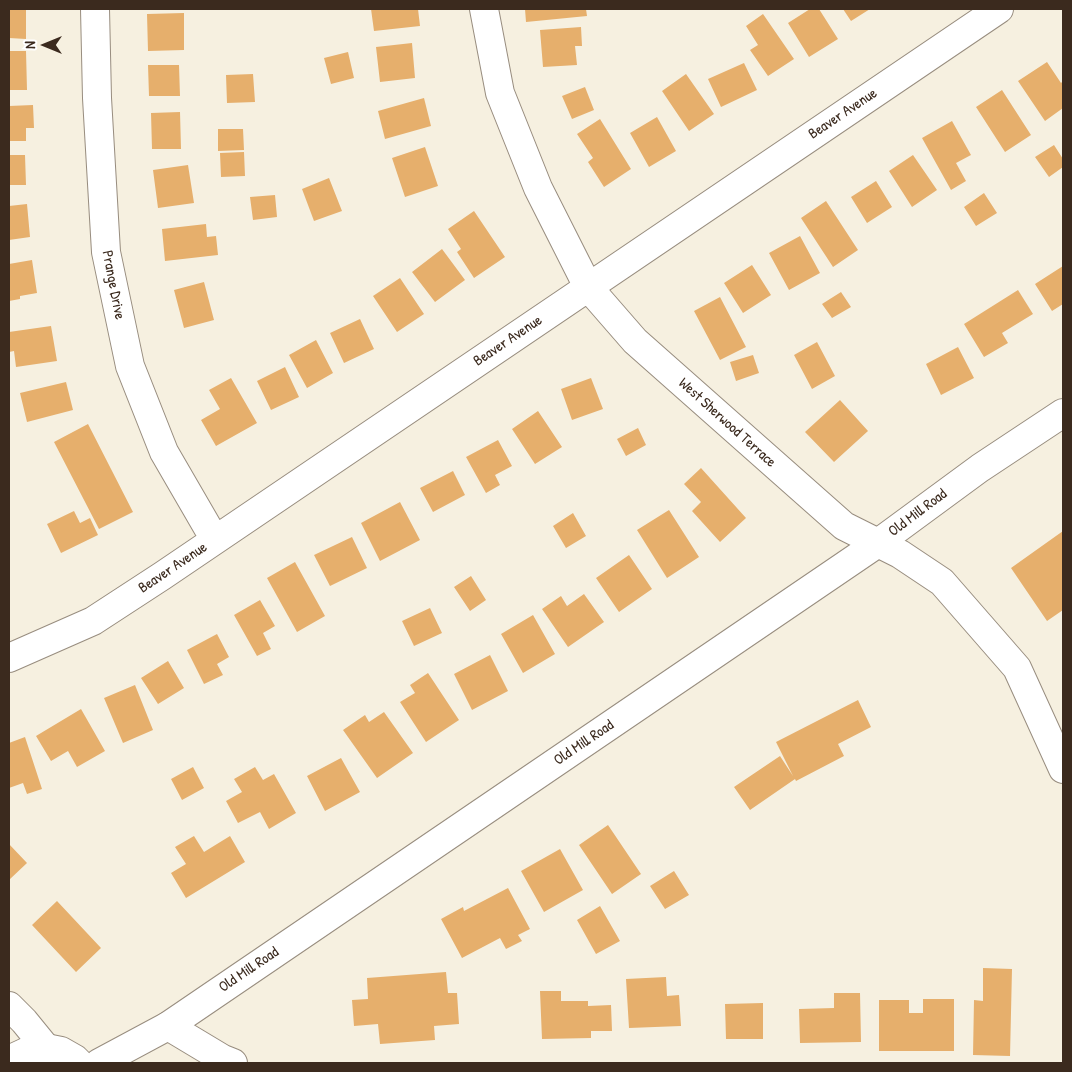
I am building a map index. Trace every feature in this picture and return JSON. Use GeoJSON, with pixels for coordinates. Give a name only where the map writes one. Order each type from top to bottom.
{"type":"FeatureCollection","features":[{"type":"Feature","properties":{"kind":"street","name":"Prange Drive"},"geometry":{"type":"LineString","coordinates":[[95,9],[97,98],[106,252],[130,366],[164,452],[215,540]]}},
{"type":"Feature","properties":{"kind":"street","name":"West Sherwood Terrace"},"geometry":{"type":"LineString","coordinates":[[484,9],[500,93],[538,188],[588,287],[635,341],[844,526],[900,554],[942,582],[1017,668],[1063,769]]}},
{"type":"Feature","properties":{"kind":"street","name":"Beaver Avenue"},"geometry":{"type":"LineString","coordinates":[[9,658],[93,621],[999,9]]}},
{"type":"Feature","properties":{"kind":"street","name":"Old Mill Road"},"geometry":{"type":"LineString","coordinates":[[99,1063],[168,1026],[878,543],[980,468],[1063,413]]}},
{"type":"Feature","properties":{"kind":"street"},"geometry":{"type":"LineString","coordinates":[[9,1006],[46,1048]]}},
{"type":"Feature","properties":{"kind":"street"},"geometry":{"type":"LineString","coordinates":[[168,1026],[233,1063]]}},
{"type":"Feature","properties":{"kind":"street"},"geometry":{"type":"LineString","coordinates":[[9,1062],[14,1057],[30,1050],[46,1048],[61,1052],[79,1063]]}},
{"type":"Feature","properties":{"kind":"building"},"geometry":{"type":"Polygon","coordinates":[[[9,9],[26,9],[26,39],[9,38],[9,9]]]}},
{"type":"Feature","properties":{"kind":"building"},"geometry":{"type":"Polygon","coordinates":[[[371,9],[418,9],[420,26],[374,31],[371,9]]]}},
{"type":"Feature","properties":{"kind":"building"},"geometry":{"type":"Polygon","coordinates":[[[525,9],[586,9],[587,16],[526,22],[525,9]]]}},
{"type":"Feature","properties":{"kind":"building"},"geometry":{"type":"Polygon","coordinates":[[[810,9],[819,9],[838,39],[809,57],[788,23],[810,9]]]}},
{"type":"Feature","properties":{"kind":"building"},"geometry":{"type":"Polygon","coordinates":[[[843,9],[870,9],[851,21],[843,9]]]}},
{"type":"Feature","properties":{"kind":"building"},"geometry":{"type":"Polygon","coordinates":[[[184,13],[184,50],[148,51],[147,14],[184,13]]]}},
{"type":"Feature","properties":{"kind":"building"},"geometry":{"type":"Polygon","coordinates":[[[763,14],[794,59],[768,76],[750,50],[758,45],[746,26],[763,14]]]}},
{"type":"Feature","properties":{"kind":"building"},"geometry":{"type":"Polygon","coordinates":[[[581,27],[582,46],[575,46],[577,65],[543,67],[540,30],[581,27]]]}},
{"type":"Feature","properties":{"kind":"building"},"geometry":{"type":"Polygon","coordinates":[[[412,43],[415,78],[380,82],[376,47],[412,43]]]}},
{"type":"Feature","properties":{"kind":"building"},"geometry":{"type":"Polygon","coordinates":[[[9,51],[26,51],[27,90],[9,90],[9,51]]]}},
{"type":"Feature","properties":{"kind":"building"},"geometry":{"type":"Polygon","coordinates":[[[348,52],[354,78],[331,84],[324,58],[348,52]]]}},
{"type":"Feature","properties":{"kind":"building"},"geometry":{"type":"Polygon","coordinates":[[[1047,62],[1061,83],[1063,81],[1063,108],[1045,121],[1018,81],[1047,62]]]}},
{"type":"Feature","properties":{"kind":"building"},"geometry":{"type":"Polygon","coordinates":[[[744,63],[757,90],[721,107],[708,79],[744,63]]]}},
{"type":"Feature","properties":{"kind":"building"},"geometry":{"type":"Polygon","coordinates":[[[148,65],[179,65],[180,96],[149,96],[148,65]]]}},
{"type":"Feature","properties":{"kind":"building"},"geometry":{"type":"Polygon","coordinates":[[[253,74],[255,102],[227,103],[226,75],[253,74]]]}},
{"type":"Feature","properties":{"kind":"building"},"geometry":{"type":"Polygon","coordinates":[[[686,74],[714,114],[689,131],[662,91],[686,74]]]}},
{"type":"Feature","properties":{"kind":"building"},"geometry":{"type":"Polygon","coordinates":[[[585,87],[594,110],[572,119],[562,96],[585,87]]]}},
{"type":"Feature","properties":{"kind":"building"},"geometry":{"type":"Polygon","coordinates":[[[1002,90],[1031,135],[1005,152],[976,107],[1002,90]]]}},
{"type":"Feature","properties":{"kind":"building"},"geometry":{"type":"Polygon","coordinates":[[[424,98],[431,126],[385,139],[378,111],[424,98]]]}},
{"type":"Feature","properties":{"kind":"building"},"geometry":{"type":"Polygon","coordinates":[[[33,105],[34,128],[26,128],[26,141],[9,141],[9,106],[33,105]]]}},
{"type":"Feature","properties":{"kind":"building"},"geometry":{"type":"Polygon","coordinates":[[[180,112],[181,149],[152,149],[151,113],[180,112]]]}},
{"type":"Feature","properties":{"kind":"building"},"geometry":{"type":"Polygon","coordinates":[[[657,117],[676,151],[649,167],[630,133],[657,117]]]}},
{"type":"Feature","properties":{"kind":"building"},"geometry":{"type":"Polygon","coordinates":[[[600,119],[631,169],[604,187],[588,162],[593,158],[577,134],[600,119]]]}},
{"type":"Feature","properties":{"kind":"building"},"geometry":{"type":"Polygon","coordinates":[[[952,121],[971,155],[956,163],[966,181],[951,190],[922,138],[952,121]]]}},
{"type":"Feature","properties":{"kind":"building"},"geometry":{"type":"Polygon","coordinates":[[[218,129],[243,129],[244,150],[218,151],[218,129]]]}},
{"type":"Feature","properties":{"kind":"building"},"geometry":{"type":"Polygon","coordinates":[[[1054,145],[1063,159],[1063,167],[1049,177],[1035,157],[1054,145]]]}},
{"type":"Feature","properties":{"kind":"building"},"geometry":{"type":"Polygon","coordinates":[[[425,147],[438,186],[405,197],[392,158],[425,147]]]}},
{"type":"Feature","properties":{"kind":"building"},"geometry":{"type":"Polygon","coordinates":[[[244,152],[245,176],[221,177],[220,153],[244,152]]]}},
{"type":"Feature","properties":{"kind":"building"},"geometry":{"type":"Polygon","coordinates":[[[9,155],[25,155],[26,185],[9,185],[9,155]]]}},
{"type":"Feature","properties":{"kind":"building"},"geometry":{"type":"Polygon","coordinates":[[[913,155],[937,190],[912,207],[889,171],[913,155]]]}},
{"type":"Feature","properties":{"kind":"building"},"geometry":{"type":"Polygon","coordinates":[[[188,165],[194,203],[158,208],[153,170],[188,165]]]}},
{"type":"Feature","properties":{"kind":"building"},"geometry":{"type":"Polygon","coordinates":[[[329,178],[342,211],[314,221],[302,189],[329,178]]]}},
{"type":"Feature","properties":{"kind":"building"},"geometry":{"type":"Polygon","coordinates":[[[876,181],[892,207],[867,223],[851,197],[876,181]]]}},
{"type":"Feature","properties":{"kind":"building"},"geometry":{"type":"Polygon","coordinates":[[[984,193],[997,213],[976,226],[964,207],[984,193]]]}},
{"type":"Feature","properties":{"kind":"building"},"geometry":{"type":"Polygon","coordinates":[[[275,195],[277,217],[253,220],[250,197],[275,195]]]}},
{"type":"Feature","properties":{"kind":"building"},"geometry":{"type":"Polygon","coordinates":[[[826,201],[858,250],[833,267],[801,218],[826,201]]]}},
{"type":"Feature","properties":{"kind":"building"},"geometry":{"type":"Polygon","coordinates":[[[27,204],[30,237],[9,240],[9,206],[27,204]]]}},
{"type":"Feature","properties":{"kind":"building"},"geometry":{"type":"Polygon","coordinates":[[[474,211],[505,257],[474,278],[457,252],[461,249],[448,229],[474,211]]]}},
{"type":"Feature","properties":{"kind":"building"},"geometry":{"type":"Polygon","coordinates":[[[206,224],[207,237],[216,236],[218,255],[165,261],[162,229],[206,224]]]}},
{"type":"Feature","properties":{"kind":"building"},"geometry":{"type":"Polygon","coordinates":[[[800,236],[820,273],[789,290],[769,253],[800,236]]]}},
{"type":"Feature","properties":{"kind":"building"},"geometry":{"type":"Polygon","coordinates":[[[442,249],[465,280],[435,302],[412,272],[442,249]]]}},
{"type":"Feature","properties":{"kind":"building"},"geometry":{"type":"Polygon","coordinates":[[[32,260],[37,293],[20,296],[20,299],[9,301],[9,264],[32,260]]]}},
{"type":"Feature","properties":{"kind":"building"},"geometry":{"type":"Polygon","coordinates":[[[752,265],[771,295],[743,313],[724,283],[752,265]]]}},
{"type":"Feature","properties":{"kind":"building"},"geometry":{"type":"Polygon","coordinates":[[[1063,266],[1063,304],[1052,311],[1035,284],[1063,266]]]}},
{"type":"Feature","properties":{"kind":"building"},"geometry":{"type":"Polygon","coordinates":[[[400,278],[424,314],[397,332],[373,296],[400,278]]]}},
{"type":"Feature","properties":{"kind":"building"},"geometry":{"type":"Polygon","coordinates":[[[204,282],[214,320],[184,328],[174,290],[204,282]]]}},
{"type":"Feature","properties":{"kind":"building"},"geometry":{"type":"Polygon","coordinates":[[[1018,290],[1033,314],[1002,333],[1008,343],[984,357],[964,324],[1018,290]]]}},
{"type":"Feature","properties":{"kind":"building"},"geometry":{"type":"Polygon","coordinates":[[[841,292],[851,307],[832,318],[822,304],[841,292]]]}},
{"type":"Feature","properties":{"kind":"building"},"geometry":{"type":"Polygon","coordinates":[[[720,297],[746,347],[720,360],[694,311],[720,297]]]}},
{"type":"Feature","properties":{"kind":"building"},"geometry":{"type":"Polygon","coordinates":[[[360,319],[374,349],[344,363],[330,333],[360,319]]]}},
{"type":"Feature","properties":{"kind":"building"},"geometry":{"type":"Polygon","coordinates":[[[51,326],[57,361],[16,367],[14,351],[9,352],[9,332],[51,326]]]}},
{"type":"Feature","properties":{"kind":"building"},"geometry":{"type":"Polygon","coordinates":[[[316,340],[333,373],[307,388],[289,355],[316,340]]]}},
{"type":"Feature","properties":{"kind":"building"},"geometry":{"type":"Polygon","coordinates":[[[817,342],[835,376],[812,389],[794,355],[817,342]]]}},
{"type":"Feature","properties":{"kind":"building"},"geometry":{"type":"Polygon","coordinates":[[[958,347],[974,378],[941,395],[926,364],[958,347]]]}},
{"type":"Feature","properties":{"kind":"building"},"geometry":{"type":"Polygon","coordinates":[[[753,355],[759,373],[736,381],[730,362],[753,355]]]}},
{"type":"Feature","properties":{"kind":"building"},"geometry":{"type":"Polygon","coordinates":[[[285,367],[299,397],[271,410],[257,381],[285,367]]]}},
{"type":"Feature","properties":{"kind":"building"},"geometry":{"type":"Polygon","coordinates":[[[231,378],[257,423],[216,446],[201,420],[220,409],[209,390],[231,378]]]}},
{"type":"Feature","properties":{"kind":"building"},"geometry":{"type":"Polygon","coordinates":[[[591,378],[603,409],[572,420],[561,389],[591,378]]]}},
{"type":"Feature","properties":{"kind":"building"},"geometry":{"type":"Polygon","coordinates":[[[66,382],[73,410],[27,422],[20,393],[66,382]]]}},
{"type":"Feature","properties":{"kind":"building"},"geometry":{"type":"Polygon","coordinates":[[[840,400],[868,431],[834,462],[805,432],[840,400]]]}},
{"type":"Feature","properties":{"kind":"building"},"geometry":{"type":"Polygon","coordinates":[[[538,411],[562,447],[535,464],[512,429],[538,411]]]}},
{"type":"Feature","properties":{"kind":"building"},"geometry":{"type":"Polygon","coordinates":[[[88,424],[133,512],[99,529],[54,442],[88,424]]]}},
{"type":"Feature","properties":{"kind":"building"},"geometry":{"type":"Polygon","coordinates":[[[638,428],[646,445],[626,456],[617,439],[638,428]]]}},
{"type":"Feature","properties":{"kind":"building"},"geometry":{"type":"Polygon","coordinates":[[[498,440],[512,466],[495,475],[500,485],[486,493],[466,457],[498,440]]]}},
{"type":"Feature","properties":{"kind":"building"},"geometry":{"type":"Polygon","coordinates":[[[701,468],[746,518],[720,542],[692,511],[701,502],[684,484],[701,468]]]}},
{"type":"Feature","properties":{"kind":"building"},"geometry":{"type":"Polygon","coordinates":[[[453,471],[465,495],[433,512],[420,488],[453,471]]]}},
{"type":"Feature","properties":{"kind":"building"},"geometry":{"type":"Polygon","coordinates":[[[400,502],[420,540],[380,561],[361,523],[400,502]]]}},
{"type":"Feature","properties":{"kind":"building"},"geometry":{"type":"Polygon","coordinates":[[[669,510],[699,557],[667,578],[637,530],[669,510]]]}},
{"type":"Feature","properties":{"kind":"building"},"geometry":{"type":"Polygon","coordinates":[[[74,511],[80,523],[90,518],[98,535],[61,553],[47,524],[74,511]]]}},
{"type":"Feature","properties":{"kind":"building"},"geometry":{"type":"Polygon","coordinates":[[[573,513],[586,536],[566,548],[553,526],[573,513]]]}},
{"type":"Feature","properties":{"kind":"building"},"geometry":{"type":"Polygon","coordinates":[[[1063,531],[1063,610],[1047,621],[1011,568],[1063,531]]]}},
{"type":"Feature","properties":{"kind":"building"},"geometry":{"type":"Polygon","coordinates":[[[352,537],[367,568],[330,586],[314,555],[352,537]]]}},
{"type":"Feature","properties":{"kind":"building"},"geometry":{"type":"Polygon","coordinates":[[[629,555],[652,589],[619,612],[596,578],[629,555]]]}},
{"type":"Feature","properties":{"kind":"building"},"geometry":{"type":"Polygon","coordinates":[[[295,562],[325,616],[297,632],[267,578],[295,562]]]}},
{"type":"Feature","properties":{"kind":"building"},"geometry":{"type":"Polygon","coordinates":[[[471,576],[486,600],[470,611],[454,587],[471,576]]]}},
{"type":"Feature","properties":{"kind":"building"},"geometry":{"type":"Polygon","coordinates":[[[584,594],[604,622],[568,647],[542,609],[561,596],[567,606],[584,594]]]}},
{"type":"Feature","properties":{"kind":"building"},"geometry":{"type":"Polygon","coordinates":[[[260,600],[275,626],[263,633],[271,649],[257,656],[234,615],[260,600]]]}},
{"type":"Feature","properties":{"kind":"building"},"geometry":{"type":"Polygon","coordinates":[[[430,608],[442,633],[414,646],[402,621],[430,608]]]}},
{"type":"Feature","properties":{"kind":"building"},"geometry":{"type":"Polygon","coordinates":[[[533,615],[555,654],[523,673],[501,634],[533,615]]]}},
{"type":"Feature","properties":{"kind":"building"},"geometry":{"type":"Polygon","coordinates":[[[217,634],[229,657],[217,664],[223,675],[204,684],[187,650],[217,634]]]}},
{"type":"Feature","properties":{"kind":"building"},"geometry":{"type":"Polygon","coordinates":[[[490,655],[508,691],[472,710],[454,674],[490,655]]]}},
{"type":"Feature","properties":{"kind":"building"},"geometry":{"type":"Polygon","coordinates":[[[168,661],[184,688],[158,704],[141,678],[168,661]]]}},
{"type":"Feature","properties":{"kind":"building"},"geometry":{"type":"Polygon","coordinates":[[[428,673],[459,720],[426,742],[400,702],[415,693],[410,685],[428,673]]]}},
{"type":"Feature","properties":{"kind":"building"},"geometry":{"type":"Polygon","coordinates":[[[135,685],[153,730],[123,743],[104,698],[135,685]]]}},
{"type":"Feature","properties":{"kind":"building"},"geometry":{"type":"Polygon","coordinates":[[[858,700],[871,727],[838,744],[844,756],[796,781],[795,779],[750,810],[734,787],[780,756],[793,776],[776,742],[858,700]]]}},
{"type":"Feature","properties":{"kind":"building"},"geometry":{"type":"Polygon","coordinates":[[[81,709],[105,751],[77,767],[68,751],[51,761],[36,736],[81,709]]]}},
{"type":"Feature","properties":{"kind":"building"},"geometry":{"type":"Polygon","coordinates":[[[384,712],[413,753],[377,778],[343,730],[365,715],[369,722],[384,712]]]}},
{"type":"Feature","properties":{"kind":"building"},"geometry":{"type":"Polygon","coordinates":[[[25,737],[42,789],[27,794],[23,783],[9,788],[9,743],[25,737]]]}},
{"type":"Feature","properties":{"kind":"building"},"geometry":{"type":"Polygon","coordinates":[[[341,758],[360,792],[325,811],[307,776],[341,758]]]}},
{"type":"Feature","properties":{"kind":"building"},"geometry":{"type":"Polygon","coordinates":[[[193,767],[204,788],[182,800],[171,779],[193,767]]]}},
{"type":"Feature","properties":{"kind":"building"},"geometry":{"type":"Polygon","coordinates":[[[255,767],[263,780],[274,774],[296,813],[269,829],[260,812],[238,823],[226,801],[242,792],[234,779],[255,767]]]}},
{"type":"Feature","properties":{"kind":"building"},"geometry":{"type":"Polygon","coordinates":[[[608,825],[641,874],[612,894],[579,845],[608,825]]]}},
{"type":"Feature","properties":{"kind":"building"},"geometry":{"type":"Polygon","coordinates":[[[194,836],[204,852],[230,836],[245,862],[186,898],[171,873],[186,864],[175,847],[194,836]]]}},
{"type":"Feature","properties":{"kind":"building"},"geometry":{"type":"Polygon","coordinates":[[[9,844],[27,863],[9,880],[9,844]]]}},
{"type":"Feature","properties":{"kind":"building"},"geometry":{"type":"Polygon","coordinates":[[[560,849],[583,890],[544,912],[521,871],[560,849]]]}},
{"type":"Feature","properties":{"kind":"building"},"geometry":{"type":"Polygon","coordinates":[[[674,871],[689,895],[665,909],[650,886],[674,871]]]}},
{"type":"Feature","properties":{"kind":"building"},"geometry":{"type":"Polygon","coordinates":[[[508,888],[530,929],[518,935],[522,941],[506,949],[500,938],[462,958],[441,919],[463,907],[464,911],[508,888]]]}},
{"type":"Feature","properties":{"kind":"building"},"geometry":{"type":"Polygon","coordinates":[[[57,901],[101,948],[76,972],[32,925],[57,901]]]}},
{"type":"Feature","properties":{"kind":"building"},"geometry":{"type":"Polygon","coordinates":[[[600,906],[620,941],[596,954],[577,920],[600,906]]]}},
{"type":"Feature","properties":{"kind":"building"},"geometry":{"type":"Polygon","coordinates":[[[983,968],[1012,969],[1010,1056],[973,1055],[974,1000],[983,1001],[983,968]]]}},
{"type":"Feature","properties":{"kind":"building"},"geometry":{"type":"Polygon","coordinates":[[[446,972],[448,993],[457,993],[459,1024],[434,1026],[435,1040],[380,1044],[378,1024],[354,1026],[352,1000],[368,999],[367,978],[446,972]]]}},
{"type":"Feature","properties":{"kind":"building"},"geometry":{"type":"Polygon","coordinates":[[[666,977],[667,996],[679,995],[681,1026],[629,1028],[626,979],[666,977]]]}},
{"type":"Feature","properties":{"kind":"building"},"geometry":{"type":"Polygon","coordinates":[[[540,991],[561,991],[561,1001],[588,1001],[588,1006],[611,1005],[612,1031],[591,1031],[591,1038],[542,1039],[540,991]]]}},
{"type":"Feature","properties":{"kind":"building"},"geometry":{"type":"Polygon","coordinates":[[[834,993],[860,993],[861,1042],[800,1043],[799,1009],[834,1008],[834,993]]]}},
{"type":"Feature","properties":{"kind":"building"},"geometry":{"type":"Polygon","coordinates":[[[923,999],[954,999],[954,1051],[879,1051],[879,1000],[909,1000],[909,1013],[923,1013],[923,999]]]}},
{"type":"Feature","properties":{"kind":"building"},"geometry":{"type":"Polygon","coordinates":[[[763,1003],[763,1039],[726,1039],[725,1004],[763,1003]]]}}]}
